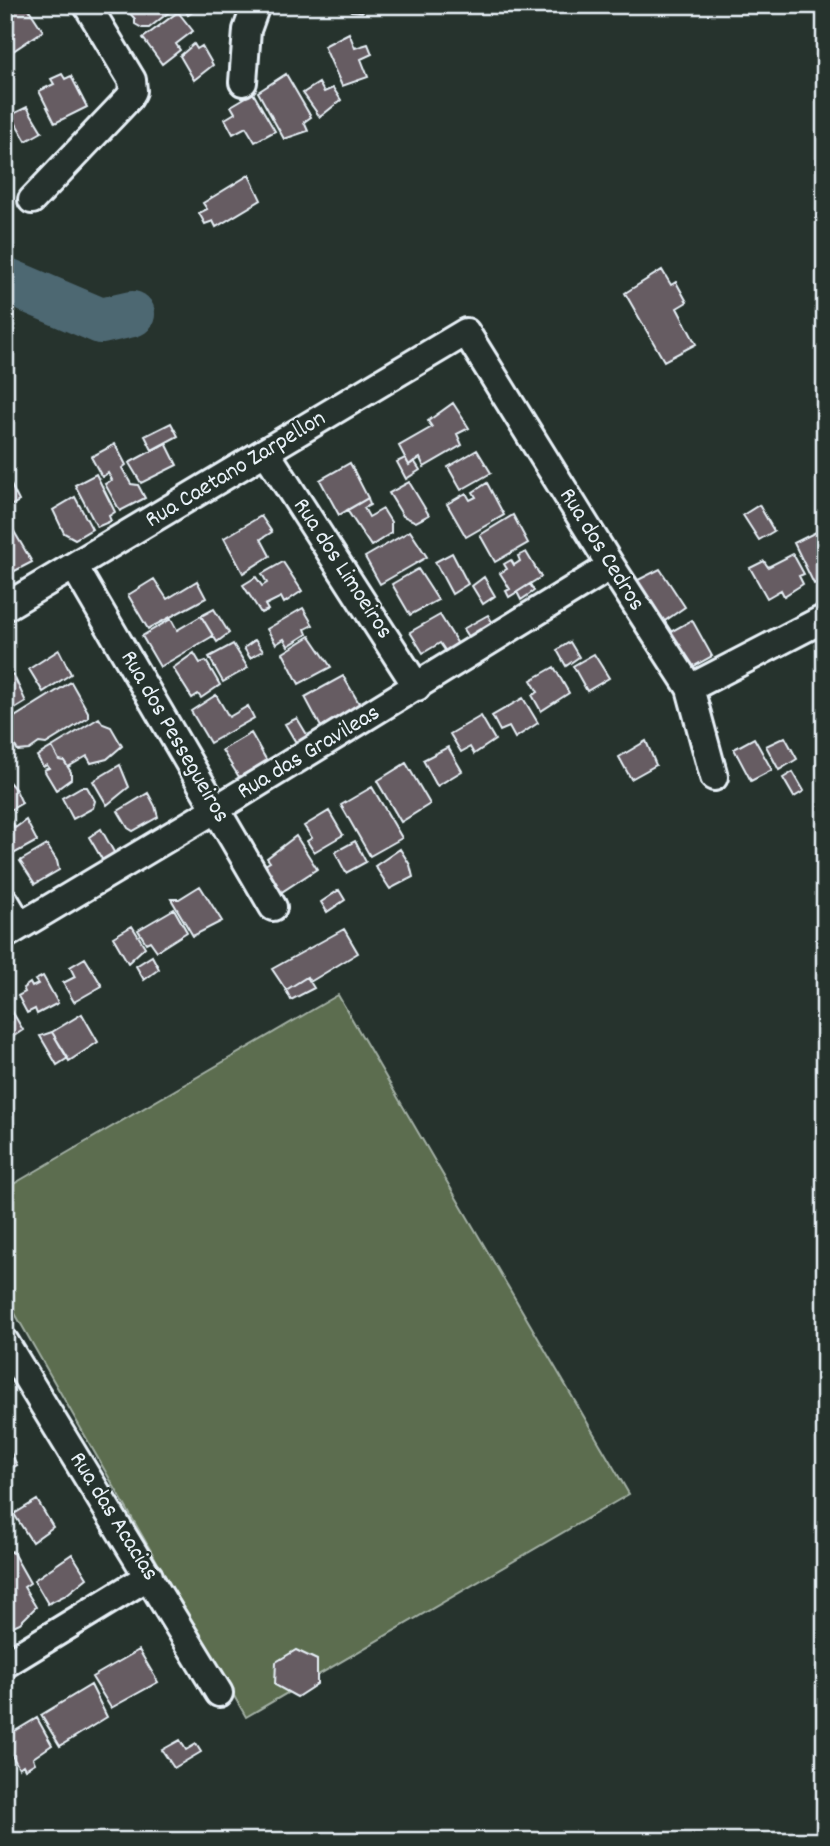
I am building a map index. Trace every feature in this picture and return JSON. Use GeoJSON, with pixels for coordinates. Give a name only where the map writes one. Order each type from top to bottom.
{"type":"FeatureCollection","features":[{"type":"Feature","properties":{"kind":"street"},"geometry":{"type":"LineString","coordinates":[[32,200],[129,98],[132,90],[132,80],[87,5]]}},
{"type":"Feature","properties":{"kind":"street"},"geometry":{"type":"LineString","coordinates":[[243,82],[247,30],[256,5]]}},
{"type":"Feature","properties":{"kind":"street","name":"Rua Caetano Zarpellon"},"geometry":{"type":"LineString","coordinates":[[5,607],[466,332]]}},
{"type":"Feature","properties":{"kind":"street","name":"Rua dos Cedros"},"geometry":{"type":"LineString","coordinates":[[466,332],[690,688],[714,777]]}},
{"type":"Feature","properties":{"kind":"street","name":"Rua dos Limoeiros"},"geometry":{"type":"LineString","coordinates":[[266,452],[417,687]]}},
{"type":"Feature","properties":{"kind":"street","name":"Rua dos Pessegueiros"},"geometry":{"type":"LineString","coordinates":[[74,566],[273,907]]}},
{"type":"Feature","properties":{"kind":"street","name":"Rua das Gravileas"},"geometry":{"type":"LineString","coordinates":[[13,930],[417,687],[611,566]]}},
{"type":"Feature","properties":{"kind":"street"},"geometry":{"type":"LineString","coordinates":[[690,688],[825,618]]}},
{"type":"Feature","properties":{"kind":"street"},"geometry":{"type":"LineString","coordinates":[[5,901],[13,930]]}},
{"type":"Feature","properties":{"kind":"street","name":"Rua das Acacias"},"geometry":{"type":"LineString","coordinates":[[5,1342],[219,1693]]}},
{"type":"Feature","properties":{"kind":"street"},"geometry":{"type":"LineString","coordinates":[[5,1664],[149,1576]]}},
{"type":"Feature","properties":{"kind":"green space"},"geometry":{"type":"Polygon","coordinates":[[[338,995],[629,1494],[246,1717],[5,1296],[5,1189],[338,995]]]}},
{"type":"Feature","properties":{"kind":"building"},"geometry":{"type":"Polygon","coordinates":[[[5,5],[26,5],[43,31],[13,51],[5,39],[5,5]]]}},
{"type":"Feature","properties":{"kind":"building"},"geometry":{"type":"Polygon","coordinates":[[[130,5],[163,5],[169,12],[149,28],[142,28],[135,24],[135,19],[126,9],[130,5]]]}},
{"type":"Feature","properties":{"kind":"building"},"geometry":{"type":"Polygon","coordinates":[[[182,5],[203,5],[188,15],[182,5]]]}},
{"type":"Feature","properties":{"kind":"building"},"geometry":{"type":"Polygon","coordinates":[[[346,5],[369,5],[362,12],[351,11],[346,5]]]}},
{"type":"Feature","properties":{"kind":"building"},"geometry":{"type":"Polygon","coordinates":[[[178,12],[193,31],[176,44],[180,50],[162,64],[143,38],[178,12]]]}},
{"type":"Feature","properties":{"kind":"building"},"geometry":{"type":"Polygon","coordinates":[[[349,33],[355,48],[368,44],[372,54],[361,59],[368,77],[342,86],[324,46],[349,33]]]}},
{"type":"Feature","properties":{"kind":"building"},"geometry":{"type":"Polygon","coordinates":[[[194,44],[197,49],[202,46],[213,65],[194,80],[180,56],[194,44]]]}},
{"type":"Feature","properties":{"kind":"building"},"geometry":{"type":"Polygon","coordinates":[[[62,74],[65,79],[71,76],[87,107],[55,123],[39,91],[54,84],[51,79],[62,74]]]}},
{"type":"Feature","properties":{"kind":"building"},"geometry":{"type":"Polygon","coordinates":[[[286,74],[311,117],[304,122],[308,131],[284,139],[258,92],[286,74]]]}},
{"type":"Feature","properties":{"kind":"building"},"geometry":{"type":"Polygon","coordinates":[[[319,83],[324,92],[333,88],[341,100],[320,117],[303,93],[319,83]]]}},
{"type":"Feature","properties":{"kind":"building"},"geometry":{"type":"Polygon","coordinates":[[[253,93],[275,131],[255,142],[246,127],[233,134],[225,119],[235,113],[231,106],[253,93]]]}},
{"type":"Feature","properties":{"kind":"building"},"geometry":{"type":"Polygon","coordinates":[[[27,107],[42,132],[26,141],[11,115],[27,107]]]}},
{"type":"Feature","properties":{"kind":"building"},"geometry":{"type":"Polygon","coordinates":[[[249,175],[261,200],[216,227],[213,221],[205,224],[199,213],[207,209],[203,203],[249,175]]]}},
{"type":"Feature","properties":{"kind":"building"},"geometry":{"type":"Polygon","coordinates":[[[662,270],[671,285],[676,282],[687,302],[677,308],[696,344],[664,361],[625,293],[662,270]]]}},
{"type":"Feature","properties":{"kind":"building"},"geometry":{"type":"Polygon","coordinates":[[[453,403],[469,428],[457,434],[462,445],[424,467],[420,458],[409,465],[399,446],[432,427],[428,421],[453,403]]]}},
{"type":"Feature","properties":{"kind":"building"},"geometry":{"type":"Polygon","coordinates":[[[171,423],[178,436],[152,450],[145,436],[171,423]]]}},
{"type":"Feature","properties":{"kind":"building"},"geometry":{"type":"Polygon","coordinates":[[[166,443],[177,465],[141,483],[129,463],[166,443]]]}},
{"type":"Feature","properties":{"kind":"building"},"geometry":{"type":"Polygon","coordinates":[[[115,444],[126,465],[122,468],[131,484],[138,485],[145,498],[120,511],[105,484],[112,480],[108,473],[102,477],[91,457],[115,444]]]}},
{"type":"Feature","properties":{"kind":"building"},"geometry":{"type":"Polygon","coordinates":[[[477,450],[491,473],[461,490],[448,467],[477,450]]]}},
{"type":"Feature","properties":{"kind":"building"},"geometry":{"type":"Polygon","coordinates":[[[405,458],[409,465],[414,461],[420,470],[406,479],[397,462],[405,458]]]}},
{"type":"Feature","properties":{"kind":"building"},"geometry":{"type":"Polygon","coordinates":[[[350,463],[368,498],[339,515],[320,480],[350,463]]]}},
{"type":"Feature","properties":{"kind":"building"},"geometry":{"type":"Polygon","coordinates":[[[5,473],[19,501],[5,509],[5,473]]]}},
{"type":"Feature","properties":{"kind":"building"},"geometry":{"type":"Polygon","coordinates":[[[96,474],[115,512],[109,516],[111,521],[97,527],[75,485],[96,474]]]}},
{"type":"Feature","properties":{"kind":"building"},"geometry":{"type":"Polygon","coordinates":[[[409,482],[429,515],[416,522],[403,516],[389,493],[409,482]]]}},
{"type":"Feature","properties":{"kind":"building"},"geometry":{"type":"Polygon","coordinates":[[[487,483],[504,515],[466,537],[447,504],[466,493],[470,500],[476,497],[473,492],[487,483]]]}},
{"type":"Feature","properties":{"kind":"building"},"geometry":{"type":"Polygon","coordinates":[[[75,497],[92,529],[75,539],[64,533],[53,510],[75,497]]]}},
{"type":"Feature","properties":{"kind":"building"},"geometry":{"type":"Polygon","coordinates":[[[368,498],[370,505],[364,508],[369,517],[383,509],[391,522],[391,533],[371,546],[347,510],[368,498]]]}},
{"type":"Feature","properties":{"kind":"building"},"geometry":{"type":"Polygon","coordinates":[[[759,505],[774,531],[759,540],[743,515],[759,505]]]}},
{"type":"Feature","properties":{"kind":"building"},"geometry":{"type":"Polygon","coordinates":[[[513,515],[528,543],[495,562],[480,535],[513,515]]]}},
{"type":"Feature","properties":{"kind":"building"},"geometry":{"type":"Polygon","coordinates":[[[261,516],[272,532],[261,539],[270,556],[243,573],[224,538],[261,516]]]}},
{"type":"Feature","properties":{"kind":"building"},"geometry":{"type":"Polygon","coordinates":[[[7,524],[32,562],[5,576],[7,524]]]}},
{"type":"Feature","properties":{"kind":"building"},"geometry":{"type":"Polygon","coordinates":[[[824,528],[825,579],[814,584],[794,543],[824,528]]]}},
{"type":"Feature","properties":{"kind":"building"},"geometry":{"type":"Polygon","coordinates":[[[410,531],[427,557],[380,584],[365,557],[410,531]]]}},
{"type":"Feature","properties":{"kind":"building"},"geometry":{"type":"Polygon","coordinates":[[[526,552],[541,577],[509,597],[506,591],[510,589],[500,573],[507,569],[504,564],[511,560],[514,565],[520,561],[518,556],[526,552]]]}},
{"type":"Feature","properties":{"kind":"building"},"geometry":{"type":"Polygon","coordinates":[[[452,553],[468,584],[452,594],[435,562],[452,553]]]}},
{"type":"Feature","properties":{"kind":"building"},"geometry":{"type":"Polygon","coordinates":[[[793,554],[804,574],[799,576],[803,584],[784,596],[781,590],[767,598],[750,568],[764,561],[768,567],[793,554]]]}},
{"type":"Feature","properties":{"kind":"building"},"geometry":{"type":"Polygon","coordinates":[[[283,562],[302,591],[284,603],[281,597],[265,605],[268,610],[261,613],[243,585],[256,577],[262,586],[267,583],[262,574],[283,562]]]}},
{"type":"Feature","properties":{"kind":"building"},"geometry":{"type":"Polygon","coordinates":[[[418,569],[438,600],[410,615],[392,584],[418,569]]]}},
{"type":"Feature","properties":{"kind":"building"},"geometry":{"type":"Polygon","coordinates":[[[660,569],[685,607],[656,627],[630,584],[660,569]]]}},
{"type":"Feature","properties":{"kind":"building"},"geometry":{"type":"Polygon","coordinates":[[[484,577],[495,596],[483,604],[472,586],[484,577]]]}},
{"type":"Feature","properties":{"kind":"building"},"geometry":{"type":"Polygon","coordinates":[[[154,579],[167,599],[197,581],[206,598],[148,629],[128,595],[154,579]]]}},
{"type":"Feature","properties":{"kind":"building"},"geometry":{"type":"Polygon","coordinates":[[[530,584],[534,591],[521,600],[517,592],[530,584]]]}},
{"type":"Feature","properties":{"kind":"building"},"geometry":{"type":"Polygon","coordinates":[[[303,608],[313,625],[305,629],[307,634],[288,646],[284,639],[276,644],[267,629],[303,608]]]}},
{"type":"Feature","properties":{"kind":"building"},"geometry":{"type":"Polygon","coordinates":[[[214,609],[229,633],[217,642],[201,616],[214,609]]]}},
{"type":"Feature","properties":{"kind":"building"},"geometry":{"type":"Polygon","coordinates":[[[440,615],[461,649],[449,656],[440,643],[423,653],[410,632],[440,615]]]}},
{"type":"Feature","properties":{"kind":"building"},"geometry":{"type":"Polygon","coordinates":[[[488,615],[496,629],[472,643],[463,629],[488,615]]]}},
{"type":"Feature","properties":{"kind":"building"},"geometry":{"type":"Polygon","coordinates":[[[201,616],[213,636],[160,667],[142,636],[171,619],[177,630],[201,616]]]}},
{"type":"Feature","properties":{"kind":"building"},"geometry":{"type":"Polygon","coordinates":[[[692,620],[712,656],[687,670],[671,643],[672,631],[692,620]]]}},
{"type":"Feature","properties":{"kind":"building"},"geometry":{"type":"Polygon","coordinates":[[[310,636],[331,667],[299,684],[283,653],[310,636]]]}},
{"type":"Feature","properties":{"kind":"building"},"geometry":{"type":"Polygon","coordinates":[[[255,640],[263,651],[250,658],[244,648],[255,640]]]}},
{"type":"Feature","properties":{"kind":"building"},"geometry":{"type":"Polygon","coordinates":[[[570,642],[579,657],[566,666],[557,650],[570,642]]]}},
{"type":"Feature","properties":{"kind":"building"},"geometry":{"type":"Polygon","coordinates":[[[233,644],[248,668],[223,682],[209,657],[233,644]]]}},
{"type":"Feature","properties":{"kind":"building"},"geometry":{"type":"Polygon","coordinates":[[[59,650],[71,674],[43,692],[29,669],[59,650]]]}},
{"type":"Feature","properties":{"kind":"building"},"geometry":{"type":"Polygon","coordinates":[[[194,653],[200,663],[206,661],[220,685],[201,698],[198,694],[192,698],[173,668],[194,653]]]}},
{"type":"Feature","properties":{"kind":"building"},"geometry":{"type":"Polygon","coordinates":[[[594,654],[609,678],[587,691],[573,666],[594,654]]]}},
{"type":"Feature","properties":{"kind":"building"},"geometry":{"type":"Polygon","coordinates":[[[554,667],[569,693],[541,711],[532,695],[538,692],[531,680],[554,667]]]}},
{"type":"Feature","properties":{"kind":"building"},"geometry":{"type":"Polygon","coordinates":[[[13,674],[26,702],[5,715],[5,678],[13,674]]]}},
{"type":"Feature","properties":{"kind":"building"},"geometry":{"type":"Polygon","coordinates":[[[343,676],[360,705],[321,727],[305,697],[343,676]]]}},
{"type":"Feature","properties":{"kind":"building"},"geometry":{"type":"Polygon","coordinates":[[[71,682],[88,712],[88,718],[46,744],[39,743],[29,750],[18,751],[5,729],[5,723],[71,682]]]}},
{"type":"Feature","properties":{"kind":"building"},"geometry":{"type":"Polygon","coordinates":[[[216,695],[229,717],[248,706],[254,718],[210,743],[191,711],[216,695]]]}},
{"type":"Feature","properties":{"kind":"building"},"geometry":{"type":"Polygon","coordinates":[[[523,698],[538,723],[515,738],[509,727],[500,731],[492,716],[523,698]]]}},
{"type":"Feature","properties":{"kind":"building"},"geometry":{"type":"Polygon","coordinates":[[[481,716],[495,740],[474,754],[470,747],[461,752],[450,734],[481,716]]]}},
{"type":"Feature","properties":{"kind":"building"},"geometry":{"type":"Polygon","coordinates":[[[99,718],[103,724],[111,727],[122,746],[107,759],[91,763],[87,756],[68,767],[64,761],[59,760],[52,747],[99,718]]]}},
{"type":"Feature","properties":{"kind":"building"},"geometry":{"type":"Polygon","coordinates":[[[297,718],[309,738],[298,746],[285,724],[297,718]]]}},
{"type":"Feature","properties":{"kind":"building"},"geometry":{"type":"Polygon","coordinates":[[[251,733],[267,761],[239,777],[222,750],[251,733]]]}},
{"type":"Feature","properties":{"kind":"building"},"geometry":{"type":"Polygon","coordinates":[[[785,737],[797,759],[779,770],[766,746],[785,737]]]}},
{"type":"Feature","properties":{"kind":"building"},"geometry":{"type":"Polygon","coordinates":[[[754,738],[772,770],[751,781],[734,749],[754,738]]]}},
{"type":"Feature","properties":{"kind":"building"},"geometry":{"type":"Polygon","coordinates":[[[646,741],[656,765],[631,779],[619,757],[646,741]]]}},
{"type":"Feature","properties":{"kind":"building"},"geometry":{"type":"Polygon","coordinates":[[[52,747],[59,760],[64,761],[71,772],[71,779],[56,790],[44,770],[49,768],[47,765],[43,767],[37,756],[52,747]]]}},
{"type":"Feature","properties":{"kind":"building"},"geometry":{"type":"Polygon","coordinates":[[[448,747],[462,771],[437,786],[423,760],[448,747]]]}},
{"type":"Feature","properties":{"kind":"building"},"geometry":{"type":"Polygon","coordinates":[[[406,763],[430,804],[401,822],[377,781],[406,763]]]}},
{"type":"Feature","properties":{"kind":"building"},"geometry":{"type":"Polygon","coordinates":[[[120,765],[129,787],[107,805],[93,781],[120,765]]]}},
{"type":"Feature","properties":{"kind":"building"},"geometry":{"type":"Polygon","coordinates":[[[793,772],[804,791],[794,797],[783,778],[793,772]]]}},
{"type":"Feature","properties":{"kind":"building"},"geometry":{"type":"Polygon","coordinates":[[[9,782],[22,803],[5,813],[5,784],[9,782]]]}},
{"type":"Feature","properties":{"kind":"building"},"geometry":{"type":"Polygon","coordinates":[[[81,787],[87,787],[95,801],[93,808],[73,819],[62,798],[81,787]]]}},
{"type":"Feature","properties":{"kind":"building"},"geometry":{"type":"Polygon","coordinates":[[[372,787],[402,838],[370,856],[341,805],[372,787]]]}},
{"type":"Feature","properties":{"kind":"building"},"geometry":{"type":"Polygon","coordinates":[[[148,793],[158,817],[133,831],[128,828],[118,811],[148,793]]]}},
{"type":"Feature","properties":{"kind":"building"},"geometry":{"type":"Polygon","coordinates":[[[329,811],[343,835],[314,852],[307,841],[312,838],[304,826],[329,811]]]}},
{"type":"Feature","properties":{"kind":"building"},"geometry":{"type":"Polygon","coordinates":[[[10,818],[15,828],[26,820],[37,841],[8,857],[5,852],[5,821],[10,818]]]}},
{"type":"Feature","properties":{"kind":"building"},"geometry":{"type":"Polygon","coordinates":[[[101,829],[115,854],[103,861],[89,837],[101,829]]]}},
{"type":"Feature","properties":{"kind":"building"},"geometry":{"type":"Polygon","coordinates":[[[296,836],[317,869],[277,895],[260,868],[270,862],[267,858],[296,836]]]}},
{"type":"Feature","properties":{"kind":"building"},"geometry":{"type":"Polygon","coordinates":[[[355,841],[366,862],[346,873],[335,852],[355,841]]]}},
{"type":"Feature","properties":{"kind":"building"},"geometry":{"type":"Polygon","coordinates":[[[47,845],[59,870],[35,884],[20,861],[47,845]]]}},
{"type":"Feature","properties":{"kind":"building"},"geometry":{"type":"Polygon","coordinates":[[[400,849],[410,865],[413,877],[390,889],[375,866],[400,849]]]}},
{"type":"Feature","properties":{"kind":"building"},"geometry":{"type":"Polygon","coordinates":[[[200,886],[222,921],[193,936],[171,899],[179,899],[200,886]]]}},
{"type":"Feature","properties":{"kind":"building"},"geometry":{"type":"Polygon","coordinates":[[[339,890],[345,900],[327,912],[321,902],[339,890]]]}},
{"type":"Feature","properties":{"kind":"building"},"geometry":{"type":"Polygon","coordinates":[[[174,909],[187,932],[157,951],[150,941],[146,943],[138,930],[174,909]]]}},
{"type":"Feature","properties":{"kind":"building"},"geometry":{"type":"Polygon","coordinates":[[[132,926],[145,947],[128,963],[113,937],[132,926]]]}},
{"type":"Feature","properties":{"kind":"building"},"geometry":{"type":"Polygon","coordinates":[[[344,929],[358,953],[310,982],[307,977],[286,990],[272,969],[344,929]]]}},
{"type":"Feature","properties":{"kind":"building"},"geometry":{"type":"Polygon","coordinates":[[[152,956],[159,969],[144,980],[136,966],[152,956]]]}},
{"type":"Feature","properties":{"kind":"building"},"geometry":{"type":"Polygon","coordinates":[[[85,958],[102,986],[74,1002],[63,983],[75,977],[70,967],[85,958]]]}},
{"type":"Feature","properties":{"kind":"building"},"geometry":{"type":"Polygon","coordinates":[[[43,976],[58,1003],[37,1014],[35,1009],[27,1013],[18,996],[25,992],[23,988],[30,983],[32,987],[38,984],[35,980],[43,976]]]}},
{"type":"Feature","properties":{"kind":"building"},"geometry":{"type":"Polygon","coordinates":[[[307,977],[314,988],[291,1000],[286,990],[307,977]]]}},
{"type":"Feature","properties":{"kind":"building"},"geometry":{"type":"Polygon","coordinates":[[[9,1006],[23,1030],[5,1042],[5,1008],[9,1006]]]}},
{"type":"Feature","properties":{"kind":"building"},"geometry":{"type":"Polygon","coordinates":[[[82,1014],[98,1042],[69,1061],[52,1032],[82,1014]]]}},
{"type":"Feature","properties":{"kind":"building"},"geometry":{"type":"Polygon","coordinates":[[[52,1032],[68,1058],[57,1065],[40,1036],[52,1032]]]}},
{"type":"Feature","properties":{"kind":"building"},"geometry":{"type":"Polygon","coordinates":[[[5,1441],[17,1465],[5,1472],[5,1441]]]}},
{"type":"Feature","properties":{"kind":"building"},"geometry":{"type":"Polygon","coordinates":[[[37,1500],[53,1527],[32,1542],[14,1514],[37,1500]]]}},
{"type":"Feature","properties":{"kind":"building"},"geometry":{"type":"Polygon","coordinates":[[[12,1551],[30,1583],[24,1587],[36,1607],[20,1623],[5,1630],[5,1555],[12,1551]]]}},
{"type":"Feature","properties":{"kind":"building"},"geometry":{"type":"Polygon","coordinates":[[[72,1554],[87,1578],[66,1595],[48,1604],[34,1580],[72,1554]]]}},
{"type":"Feature","properties":{"kind":"building"},"geometry":{"type":"Polygon","coordinates":[[[139,1650],[158,1682],[111,1708],[92,1677],[139,1650]]]}},
{"type":"Feature","properties":{"kind":"building"},"geometry":{"type":"Polygon","coordinates":[[[296,1650],[317,1660],[317,1684],[297,1697],[275,1685],[276,1662],[296,1650]]]}},
{"type":"Feature","properties":{"kind":"building"},"geometry":{"type":"Polygon","coordinates":[[[91,1685],[107,1717],[60,1746],[41,1715],[91,1685]]]}},
{"type":"Feature","properties":{"kind":"building"},"geometry":{"type":"Polygon","coordinates":[[[37,1718],[52,1745],[33,1758],[35,1763],[25,1769],[23,1765],[19,1768],[5,1743],[5,1737],[37,1718]]]}},
{"type":"Feature","properties":{"kind":"building"},"geometry":{"type":"Polygon","coordinates":[[[180,1740],[186,1750],[196,1744],[201,1752],[174,1768],[162,1750],[180,1740]]]}},
{"type":"Feature","properties":{"kind":"waterway"},"geometry":{"type":"LineString","coordinates":[[5,280],[101,321],[132,314]]}}]}
